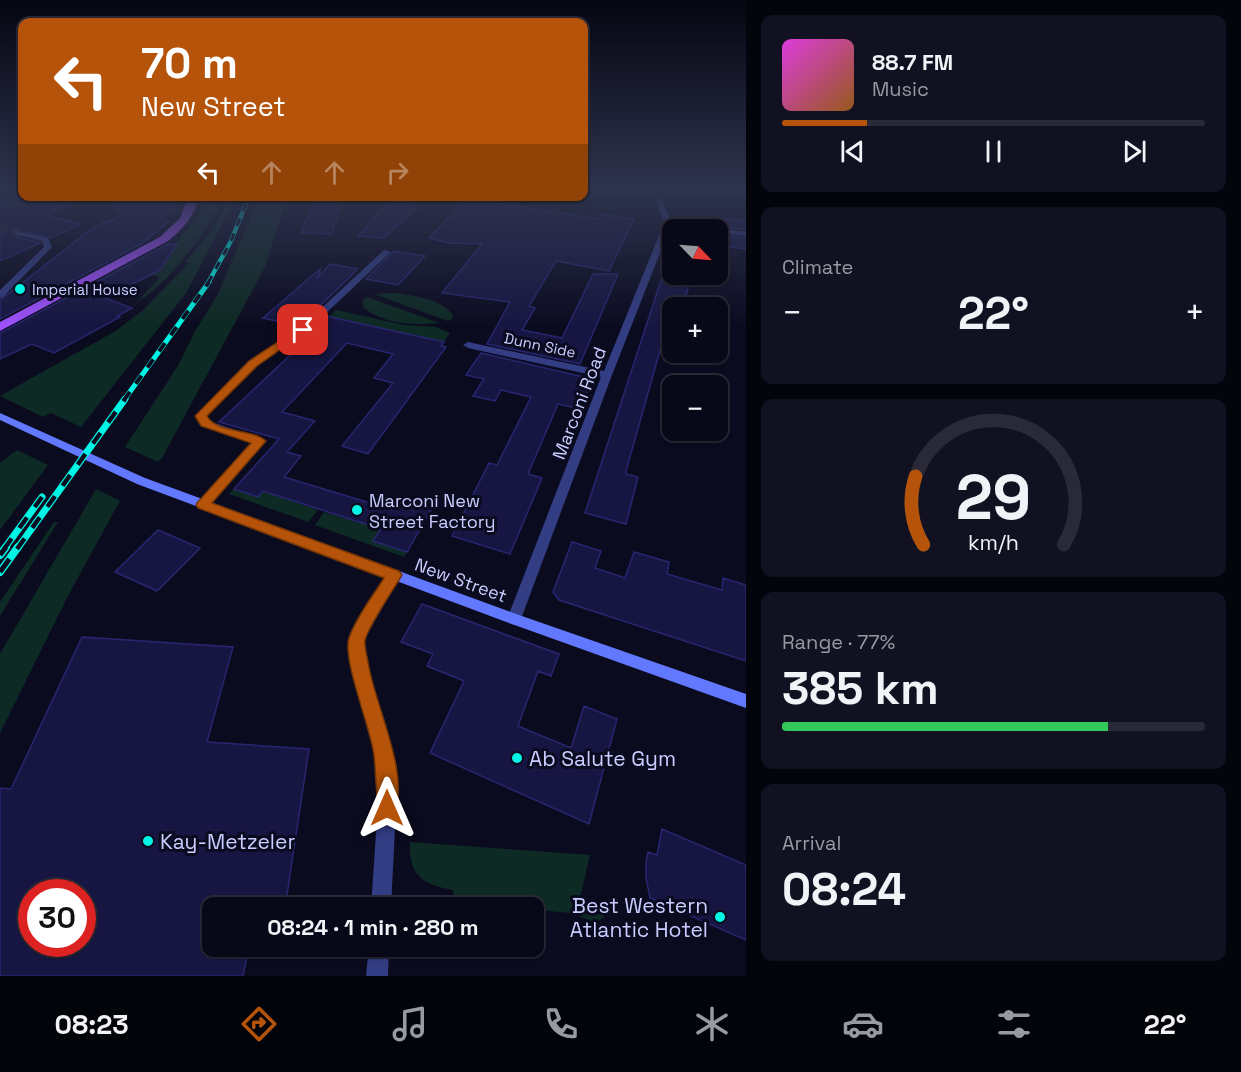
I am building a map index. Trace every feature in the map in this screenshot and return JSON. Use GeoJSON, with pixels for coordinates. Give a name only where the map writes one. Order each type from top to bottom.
{"type":"FeatureCollection","features":[{"type":"Feature","properties":{"kind":"main road"},"geometry":{"type":"LineString","coordinates":[[0,327],[168,236]]}},
{"type":"Feature","properties":{"kind":"main road","name":"New Street"},"geometry":{"type":"LineString","coordinates":[[0,416],[121,473],[202,504],[514,619],[746,701]]}},
{"type":"Feature","properties":{"kind":"street"},"geometry":{"type":"LineString","coordinates":[[0,295],[48,247],[45,240],[29,236]]}},
{"type":"Feature","properties":{"kind":"street","name":"Marconi Road"},"geometry":{"type":"LineString","coordinates":[[514,619],[662,238]]}},
{"type":"Feature","properties":{"kind":"street"},"geometry":{"type":"LineString","coordinates":[[202,504],[259,441],[205,423],[201,416],[206,409],[253,363],[296,335],[387,252]]}},
{"type":"Feature","properties":{"kind":"street","name":"Dunn Side"},"geometry":{"type":"LineString","coordinates":[[468,345],[607,375]]}},
{"type":"Feature","properties":{"kind":"street"},"geometry":{"type":"LineString","coordinates":[[382,897],[388,788],[383,751],[361,672],[357,640],[394,575]]}},
{"type":"Feature","properties":{"kind":"street"},"geometry":{"type":"LineString","coordinates":[[377,976],[378,957]]}},
{"type":"Feature","properties":{"kind":"green space"},"geometry":{"type":"Polygon","coordinates":[[[181,236],[201,236],[174,270],[149,294],[138,301],[160,277],[153,275],[139,280],[153,271],[159,273],[181,236]]]}},
{"type":"Feature","properties":{"kind":"green space"},"geometry":{"type":"Polygon","coordinates":[[[207,236],[216,236],[186,293],[81,427],[51,413],[43,417],[0,396],[117,330],[143,310],[189,262],[185,262],[207,236]]]}},
{"type":"Feature","properties":{"kind":"green space"},"geometry":{"type":"Polygon","coordinates":[[[243,236],[275,236],[265,267],[162,458],[158,462],[125,447],[179,364],[195,331],[217,296],[243,236]]]}},
{"type":"Feature","properties":{"kind":"green space"},"geometry":{"type":"Polygon","coordinates":[[[395,293],[434,301],[448,309],[453,315],[452,319],[448,321],[374,294],[395,293]]]}},
{"type":"Feature","properties":{"kind":"green space"},"geometry":{"type":"Polygon","coordinates":[[[367,297],[439,323],[399,323],[380,317],[363,307],[363,300],[367,297]]]}},
{"type":"Feature","properties":{"kind":"green space"},"geometry":{"type":"Polygon","coordinates":[[[336,310],[404,325],[436,327],[450,333],[444,342],[396,331],[394,333],[336,318],[328,326],[321,324],[336,310]]]}},
{"type":"Feature","properties":{"kind":"green space"},"geometry":{"type":"Polygon","coordinates":[[[17,450],[48,465],[0,530],[0,463],[17,450]]]}},
{"type":"Feature","properties":{"kind":"green space"},"geometry":{"type":"Polygon","coordinates":[[[96,489],[120,501],[70,592],[0,733],[0,654],[96,489]]]}},
{"type":"Feature","properties":{"kind":"green space"},"geometry":{"type":"Polygon","coordinates":[[[234,489],[258,497],[263,491],[318,510],[308,522],[229,494],[234,489]]]}},
{"type":"Feature","properties":{"kind":"green space"},"geometry":{"type":"Polygon","coordinates":[[[324,512],[381,529],[374,541],[407,552],[404,557],[315,525],[324,512]]]}},
{"type":"Feature","properties":{"kind":"green space"},"geometry":{"type":"Polygon","coordinates":[[[54,522],[58,522],[0,616],[0,602],[54,522]]]}},
{"type":"Feature","properties":{"kind":"green space"},"geometry":{"type":"Polygon","coordinates":[[[410,842],[590,855],[580,898],[606,909],[604,917],[596,923],[570,913],[544,911],[544,897],[454,897],[453,890],[433,885],[420,876],[415,870],[410,853],[410,842]]]}},
{"type":"Feature","properties":{"kind":"building"},"geometry":{"type":"Polygon","coordinates":[[[0,236],[16,236],[40,243],[0,261],[0,236]]]}},
{"type":"Feature","properties":{"kind":"building"},"geometry":{"type":"Polygon","coordinates":[[[83,236],[152,236],[143,243],[0,319],[0,300],[83,236]]]}},
{"type":"Feature","properties":{"kind":"building"},"geometry":{"type":"Polygon","coordinates":[[[358,236],[387,236],[384,238],[358,236]]]}},
{"type":"Feature","properties":{"kind":"building"},"geometry":{"type":"Polygon","coordinates":[[[431,236],[626,236],[609,271],[556,261],[529,306],[535,308],[522,330],[562,338],[593,274],[618,274],[580,364],[487,344],[510,302],[442,293],[482,244],[449,243],[429,238],[431,236]]]}},
{"type":"Feature","properties":{"kind":"building"},"geometry":{"type":"Polygon","coordinates":[[[728,236],[746,238],[746,249],[728,247],[728,236]]]}},
{"type":"Feature","properties":{"kind":"building"},"geometry":{"type":"Polygon","coordinates":[[[168,244],[177,244],[160,270],[105,298],[132,308],[117,316],[120,317],[54,353],[32,344],[0,359],[0,333],[168,244]]]}},
{"type":"Feature","properties":{"kind":"building"},"geometry":{"type":"Polygon","coordinates":[[[394,251],[425,256],[398,285],[366,279],[394,251]]]}},
{"type":"Feature","properties":{"kind":"building"},"geometry":{"type":"Polygon","coordinates":[[[330,264],[358,269],[299,326],[263,318],[321,268],[317,278],[330,264]]]}},
{"type":"Feature","properties":{"kind":"building"},"geometry":{"type":"Polygon","coordinates":[[[662,277],[662,285],[689,285],[686,297],[662,297],[662,343],[626,471],[626,474],[638,477],[626,524],[585,513],[662,277]]]}},
{"type":"Feature","properties":{"kind":"building"},"geometry":{"type":"Polygon","coordinates":[[[326,316],[444,342],[441,346],[446,347],[368,454],[342,446],[393,383],[374,378],[393,354],[347,343],[282,412],[315,421],[287,452],[301,456],[284,477],[393,510],[400,499],[432,508],[407,552],[373,541],[381,529],[263,491],[258,497],[234,489],[279,439],[219,422],[317,330],[313,329],[326,316]]]}},
{"type":"Feature","properties":{"kind":"building"},"geometry":{"type":"Polygon","coordinates":[[[481,353],[592,379],[580,409],[558,404],[528,474],[542,478],[510,554],[452,536],[489,463],[497,465],[531,397],[501,390],[495,401],[473,396],[484,379],[466,375],[481,353]]]}},
{"type":"Feature","properties":{"kind":"building"},"geometry":{"type":"Polygon","coordinates":[[[158,530],[200,548],[157,591],[115,572],[158,530]]]}},
{"type":"Feature","properties":{"kind":"building"},"geometry":{"type":"Polygon","coordinates":[[[572,542],[601,551],[595,568],[625,578],[634,552],[669,562],[667,574],[722,590],[723,578],[746,585],[746,661],[559,600],[553,592],[572,542]]]}},
{"type":"Feature","properties":{"kind":"building"},"geometry":{"type":"Polygon","coordinates":[[[422,604],[559,654],[551,676],[538,671],[518,726],[571,748],[584,706],[617,719],[589,824],[430,753],[464,681],[427,666],[433,654],[401,642],[422,604]]]}},
{"type":"Feature","properties":{"kind":"building","name":"Kay-Metzeler"},"geometry":{"type":"Polygon","coordinates":[[[82,637],[233,647],[207,742],[309,749],[287,897],[202,897],[202,957],[247,957],[243,976],[0,976],[0,788],[11,789],[82,637]]]}},
{"type":"Feature","properties":{"kind":"building","name":"Best Western Atlantic Hotel"},"geometry":{"type":"Polygon","coordinates":[[[662,829],[746,865],[746,940],[650,898],[646,862],[648,852],[657,855],[662,829]]]}},
{"type":"Feature","properties":{"kind":"railway"},"geometry":{"type":"LineString","coordinates":[[208,283],[233,236]]}},
{"type":"Feature","properties":{"kind":"railway"},"geometry":{"type":"LineString","coordinates":[[124,400],[209,282]]}},
{"type":"Feature","properties":{"kind":"railway"},"geometry":{"type":"LineString","coordinates":[[17,549],[125,399]]}},
{"type":"Feature","properties":{"kind":"railway"},"geometry":{"type":"LineString","coordinates":[[4,549],[42,497]]}},
{"type":"Feature","properties":{"kind":"railway"},"geometry":{"type":"LineString","coordinates":[[0,555],[6,547]]}},
{"type":"Feature","properties":{"kind":"railway"},"geometry":{"type":"LineString","coordinates":[[0,572],[18,547]]}},
{"type":"Feature","properties":{"kind":"place","name":"Imperial House"},"geometry":{"type":"Point","coordinates":[20,289]}},
{"type":"Feature","properties":{"kind":"place","name":"Marconi New Street Factory"},"geometry":{"type":"Point","coordinates":[357,510]}},
{"type":"Feature","properties":{"kind":"place","name":"Ab Salute Gym"},"geometry":{"type":"Point","coordinates":[517,758]}},
{"type":"Feature","properties":{"kind":"place","name":"Kay-Metzeler"},"geometry":{"type":"Point","coordinates":[148,841]}},
{"type":"Feature","properties":{"kind":"place","name":"Best Western Atlantic Hotel"},"geometry":{"type":"Point","coordinates":[720,917]}},
{"type":"Feature","properties":{"kind":"route"},"geometry":{"type":"LineString","coordinates":[[303,330],[290,341],[253,363],[201,416],[205,423],[217,429],[259,441],[202,504],[394,575],[357,640],[361,672],[383,751],[388,788],[387,808]]}}]}
